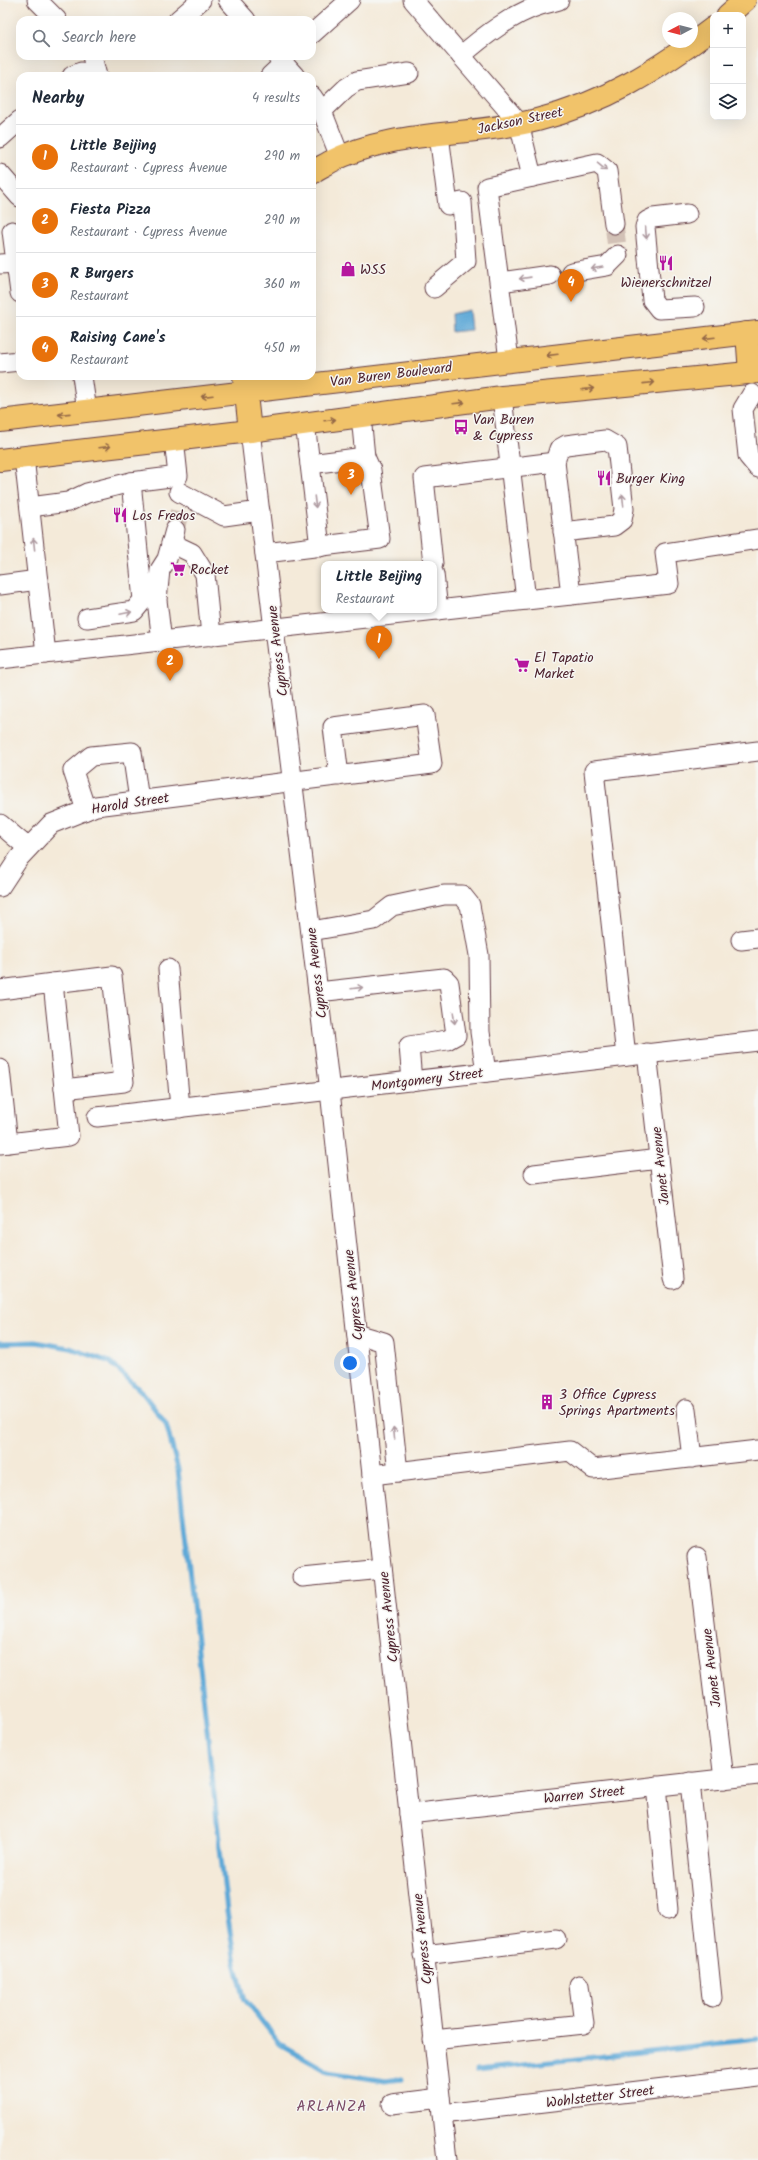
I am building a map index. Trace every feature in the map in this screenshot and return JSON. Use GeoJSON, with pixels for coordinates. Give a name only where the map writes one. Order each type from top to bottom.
{"type":"FeatureCollection","features":[{"type":"Feature","properties":{"kind":"main road"},"geometry":{"type":"LineString","coordinates":[[731,12],[745,0]]}},
{"type":"Feature","properties":{"kind":"main road","name":"Jackson Street"},"geometry":{"type":"LineString","coordinates":[[316,172],[340,157],[396,141],[519,123],[571,109],[606,96],[673,59],[710,30]]}},
{"type":"Feature","properties":{"kind":"main road"},"geometry":{"type":"LineString","coordinates":[[0,460],[502,398],[755,386],[753,332]]}},
{"type":"Feature","properties":{"kind":"main road","name":"Van Buren Boulevard"},"geometry":{"type":"LineString","coordinates":[[316,377],[510,360],[753,332]]}},
{"type":"Feature","properties":{"kind":"main road","name":"Van Buren Boulevard"},"geometry":{"type":"LineString","coordinates":[[0,421],[87,411],[245,383],[280,380]]}},
{"type":"Feature","properties":{"kind":"main road"},"geometry":{"type":"LineString","coordinates":[[245,383],[250,430]]}},
{"type":"Feature","properties":{"kind":"street"},"geometry":{"type":"LineString","coordinates":[[37,0],[53,16]]}},
{"type":"Feature","properties":{"kind":"street"},"geometry":{"type":"LineString","coordinates":[[183,16],[201,0]]}},
{"type":"Feature","properties":{"kind":"street"},"geometry":{"type":"LineString","coordinates":[[228,0],[242,16]]}},
{"type":"Feature","properties":{"kind":"street"},"geometry":{"type":"LineString","coordinates":[[316,30],[350,0]]}},
{"type":"Feature","properties":{"kind":"street"},"geometry":{"type":"LineString","coordinates":[[413,0],[519,123],[532,177]]}},
{"type":"Feature","properties":{"kind":"street"},"geometry":{"type":"LineString","coordinates":[[461,56],[478,41],[521,14],[541,5],[559,0]]}},
{"type":"Feature","properties":{"kind":"street"},"geometry":{"type":"LineString","coordinates":[[93,60],[96,72]]}},
{"type":"Feature","properties":{"kind":"street"},"geometry":{"type":"LineString","coordinates":[[274,72],[285,62]]}},
{"type":"Feature","properties":{"kind":"street"},"geometry":{"type":"LineString","coordinates":[[340,157],[317,103],[357,81],[409,73]]}},
{"type":"Feature","properties":{"kind":"street"},"geometry":{"type":"LineString","coordinates":[[0,138],[16,124]]}},
{"type":"Feature","properties":{"kind":"street"},"geometry":{"type":"LineString","coordinates":[[434,288],[466,261],[462,202],[448,205],[439,135]]}},
{"type":"Feature","properties":{"kind":"street"},"geometry":{"type":"LineString","coordinates":[[510,360],[487,187],[597,163],[607,171],[614,224]]}},
{"type":"Feature","properties":{"kind":"street"},"geometry":{"type":"LineString","coordinates":[[0,174],[16,192]]}},
{"type":"Feature","properties":{"kind":"street"},"geometry":{"type":"LineString","coordinates":[[686,214],[653,218],[647,221],[645,227],[652,300],[658,309],[695,307]]}},
{"type":"Feature","properties":{"kind":"street"},"geometry":{"type":"LineString","coordinates":[[11,232],[8,264],[16,283]]}},
{"type":"Feature","properties":{"kind":"street"},"geometry":{"type":"LineString","coordinates":[[571,272],[607,266],[618,255]]}},
{"type":"Feature","properties":{"kind":"street"},"geometry":{"type":"LineString","coordinates":[[500,282],[550,275]]}},
{"type":"Feature","properties":{"kind":"street"},"geometry":{"type":"LineString","coordinates":[[0,363],[16,361]]}},
{"type":"Feature","properties":{"kind":"street"},"geometry":{"type":"LineString","coordinates":[[83,380],[87,411]]}},
{"type":"Feature","properties":{"kind":"street"},"geometry":{"type":"LineString","coordinates":[[755,386],[743,408],[748,456],[758,468]]}},
{"type":"Feature","properties":{"kind":"street"},"geometry":{"type":"LineString","coordinates":[[502,398],[526,600]]}},
{"type":"Feature","properties":{"kind":"street"},"geometry":{"type":"LineString","coordinates":[[265,553],[380,539],[371,470],[366,457],[361,416]]}},
{"type":"Feature","properties":{"kind":"street"},"geometry":{"type":"LineString","coordinates":[[304,423],[320,547]]}},
{"type":"Feature","properties":{"kind":"street","name":"Cypress Avenue"},"geometry":{"type":"LineString","coordinates":[[250,430],[330,1091],[447,2160]]}},
{"type":"Feature","properties":{"kind":"street"},"geometry":{"type":"LineString","coordinates":[[174,439],[179,492]]}},
{"type":"Feature","properties":{"kind":"street"},"geometry":{"type":"LineString","coordinates":[[564,539],[609,539],[617,532],[622,520],[624,509],[618,447],[605,440],[566,445],[559,449],[555,462],[564,539],[571,595]]}},
{"type":"Feature","properties":{"kind":"street"},"geometry":{"type":"LineString","coordinates":[[24,457],[46,654]]}},
{"type":"Feature","properties":{"kind":"street"},"geometry":{"type":"LineString","coordinates":[[310,464],[366,457]]}},
{"type":"Feature","properties":{"kind":"street"},"geometry":{"type":"LineString","coordinates":[[433,561],[424,478],[510,466],[555,462]]}},
{"type":"Feature","properties":{"kind":"street"},"geometry":{"type":"LineString","coordinates":[[30,507],[68,502],[87,493],[131,482],[179,492],[224,516],[260,511]]}},
{"type":"Feature","properties":{"kind":"street"},"geometry":{"type":"LineString","coordinates":[[87,618],[134,611],[143,600],[131,482]]}},
{"type":"Feature","properties":{"kind":"street"},"geometry":{"type":"LineString","coordinates":[[162,642],[157,600],[160,570],[167,559],[173,537],[192,553],[205,574],[211,636]]}},
{"type":"Feature","properties":{"kind":"street"},"geometry":{"type":"LineString","coordinates":[[437,601],[438,610],[669,584],[665,553],[758,539]]}},
{"type":"Feature","properties":{"kind":"street"},"geometry":{"type":"LineString","coordinates":[[0,585],[38,580]]}},
{"type":"Feature","properties":{"kind":"street"},"geometry":{"type":"LineString","coordinates":[[0,659],[412,613]]}},
{"type":"Feature","properties":{"kind":"street","name":"Harold Street"},"geometry":{"type":"LineString","coordinates":[[0,887],[19,858],[51,824],[96,806],[293,782],[432,764],[425,715],[332,727],[339,776]]}},
{"type":"Feature","properties":{"kind":"street"},"geometry":{"type":"LineString","coordinates":[[626,1056],[594,771],[758,751]]}},
{"type":"Feature","properties":{"kind":"street"},"geometry":{"type":"LineString","coordinates":[[86,810],[73,771],[91,756],[132,752],[139,800]]}},
{"type":"Feature","properties":{"kind":"street"},"geometry":{"type":"LineString","coordinates":[[0,824],[28,848]]}},
{"type":"Feature","properties":{"kind":"street"},"geometry":{"type":"LineString","coordinates":[[311,932],[374,920],[392,906],[444,895],[462,895],[470,905],[479,956],[480,1032],[486,1072]]}},
{"type":"Feature","properties":{"kind":"street"},"geometry":{"type":"LineString","coordinates":[[168,969],[180,1108]]}},
{"type":"Feature","properties":{"kind":"street"},"geometry":{"type":"LineString","coordinates":[[0,990],[112,976],[124,1082],[64,1088]]}},
{"type":"Feature","properties":{"kind":"street"},"geometry":{"type":"LineString","coordinates":[[318,992],[444,978],[449,983],[456,1035],[447,1040],[409,1046],[412,1081]]}},
{"type":"Feature","properties":{"kind":"street"},"geometry":{"type":"LineString","coordinates":[[0,1069],[4,1143],[70,1136],[53,983]]}},
{"type":"Feature","properties":{"kind":"street","name":"Montgomery Street"},"geometry":{"type":"LineString","coordinates":[[96,1117],[758,1041]]}},
{"type":"Feature","properties":{"kind":"street","name":"Janet Avenue"},"geometry":{"type":"LineString","coordinates":[[647,1053],[673,1279]]}},
{"type":"Feature","properties":{"kind":"street"},"geometry":{"type":"LineString","coordinates":[[534,1174],[659,1159]]}},
{"type":"Feature","properties":{"kind":"street"},"geometry":{"type":"LineString","coordinates":[[357,1334],[384,1342],[398,1472]]}},
{"type":"Feature","properties":{"kind":"street"},"geometry":{"type":"LineString","coordinates":[[686,1409],[692,1458]]}},
{"type":"Feature","properties":{"kind":"street"},"geometry":{"type":"LineString","coordinates":[[372,1475],[570,1451],[592,1469],[758,1450]]}},
{"type":"Feature","properties":{"kind":"street","name":"Janet Avenue"},"geometry":{"type":"LineString","coordinates":[[697,1557],[724,1779]]}},
{"type":"Feature","properties":{"kind":"street"},"geometry":{"type":"LineString","coordinates":[[302,1577],[382,1569]]}},
{"type":"Feature","properties":{"kind":"street","name":"Warren Street"},"geometry":{"type":"LineString","coordinates":[[409,1814],[758,1775]]}},
{"type":"Feature","properties":{"kind":"street"},"geometry":{"type":"LineString","coordinates":[[690,1782],[712,1998]]}},
{"type":"Feature","properties":{"kind":"street"},"geometry":{"type":"LineString","coordinates":[[656,1786],[668,1910]]}},
{"type":"Feature","properties":{"kind":"street"},"geometry":{"type":"LineString","coordinates":[[424,1955],[556,1939]]}},
{"type":"Feature","properties":{"kind":"street"},"geometry":{"type":"LineString","coordinates":[[433,2040],[584,2024],[579,1985]]}},
{"type":"Feature","properties":{"kind":"street","name":"Wohlstetter Street"},"geometry":{"type":"LineString","coordinates":[[392,2104],[441,2106],[758,2077]]}},
{"type":"Feature","properties":{"kind":"water"},"geometry":{"type":"Polygon","coordinates":[[[469,310],[471,330],[452,332],[451,314],[469,310]]]}},
{"type":"Feature","properties":{"kind":"waterway"},"geometry":{"type":"LineString","coordinates":[[0,1343],[35,1342],[70,1348],[110,1362],[142,1392],[166,1424],[178,1469],[227,1911],[235,1963],[245,2000],[280,2044],[329,2072],[385,2081],[402,2079]]}},
{"type":"Feature","properties":{"kind":"waterway"},"geometry":{"type":"LineString","coordinates":[[477,2070],[758,2039]]}},
{"type":"Feature","properties":{"kind":"tunnel"},"geometry":{"type":"LineString","coordinates":[[614,224],[618,255]]}},
{"type":"Feature","properties":{"kind":"tunnel"},"geometry":{"type":"LineString","coordinates":[[175,530],[180,509]]}},
{"type":"Feature","properties":{"kind":"place","name":"Wienerschnitzel"},"geometry":{"type":"Point","coordinates":[666,263]}},
{"type":"Feature","properties":{"kind":"place","name":"WSS"},"geometry":{"type":"Point","coordinates":[348,269]}},
{"type":"Feature","properties":{"kind":"place","name":"Raising Cane's"},"geometry":{"type":"Point","coordinates":[571,302]}},
{"type":"Feature","properties":{"kind":"place","name":"Van Buren & Cypress"},"geometry":{"type":"Point","coordinates":[461,427]}},
{"type":"Feature","properties":{"kind":"place","name":"Burger King"},"geometry":{"type":"Point","coordinates":[604,478]}},
{"type":"Feature","properties":{"kind":"place","name":"R Burgers"},"geometry":{"type":"Point","coordinates":[351,495]}},
{"type":"Feature","properties":{"kind":"place","name":"Los Fredos"},"geometry":{"type":"Point","coordinates":[120,515]}},
{"type":"Feature","properties":{"kind":"place","name":"Rocket"},"geometry":{"type":"Point","coordinates":[178,569]}},
{"type":"Feature","properties":{"kind":"place","name":"Little Beijing"},"geometry":{"type":"Point","coordinates":[379,659]}},
{"type":"Feature","properties":{"kind":"place","name":"El Tapatio Market"},"geometry":{"type":"Point","coordinates":[522,665]}},
{"type":"Feature","properties":{"kind":"place","name":"Fiesta Pizza"},"geometry":{"type":"Point","coordinates":[170,681]}},
{"type":"Feature","properties":{"kind":"place","name":"3 Office Cypress Springs Apartments"},"geometry":{"type":"Point","coordinates":[547,1402]}},
{"type":"Feature","properties":{"kind":"district","name":"ARLANZA"},"geometry":{"type":"Point","coordinates":[332,2106]}}]}
